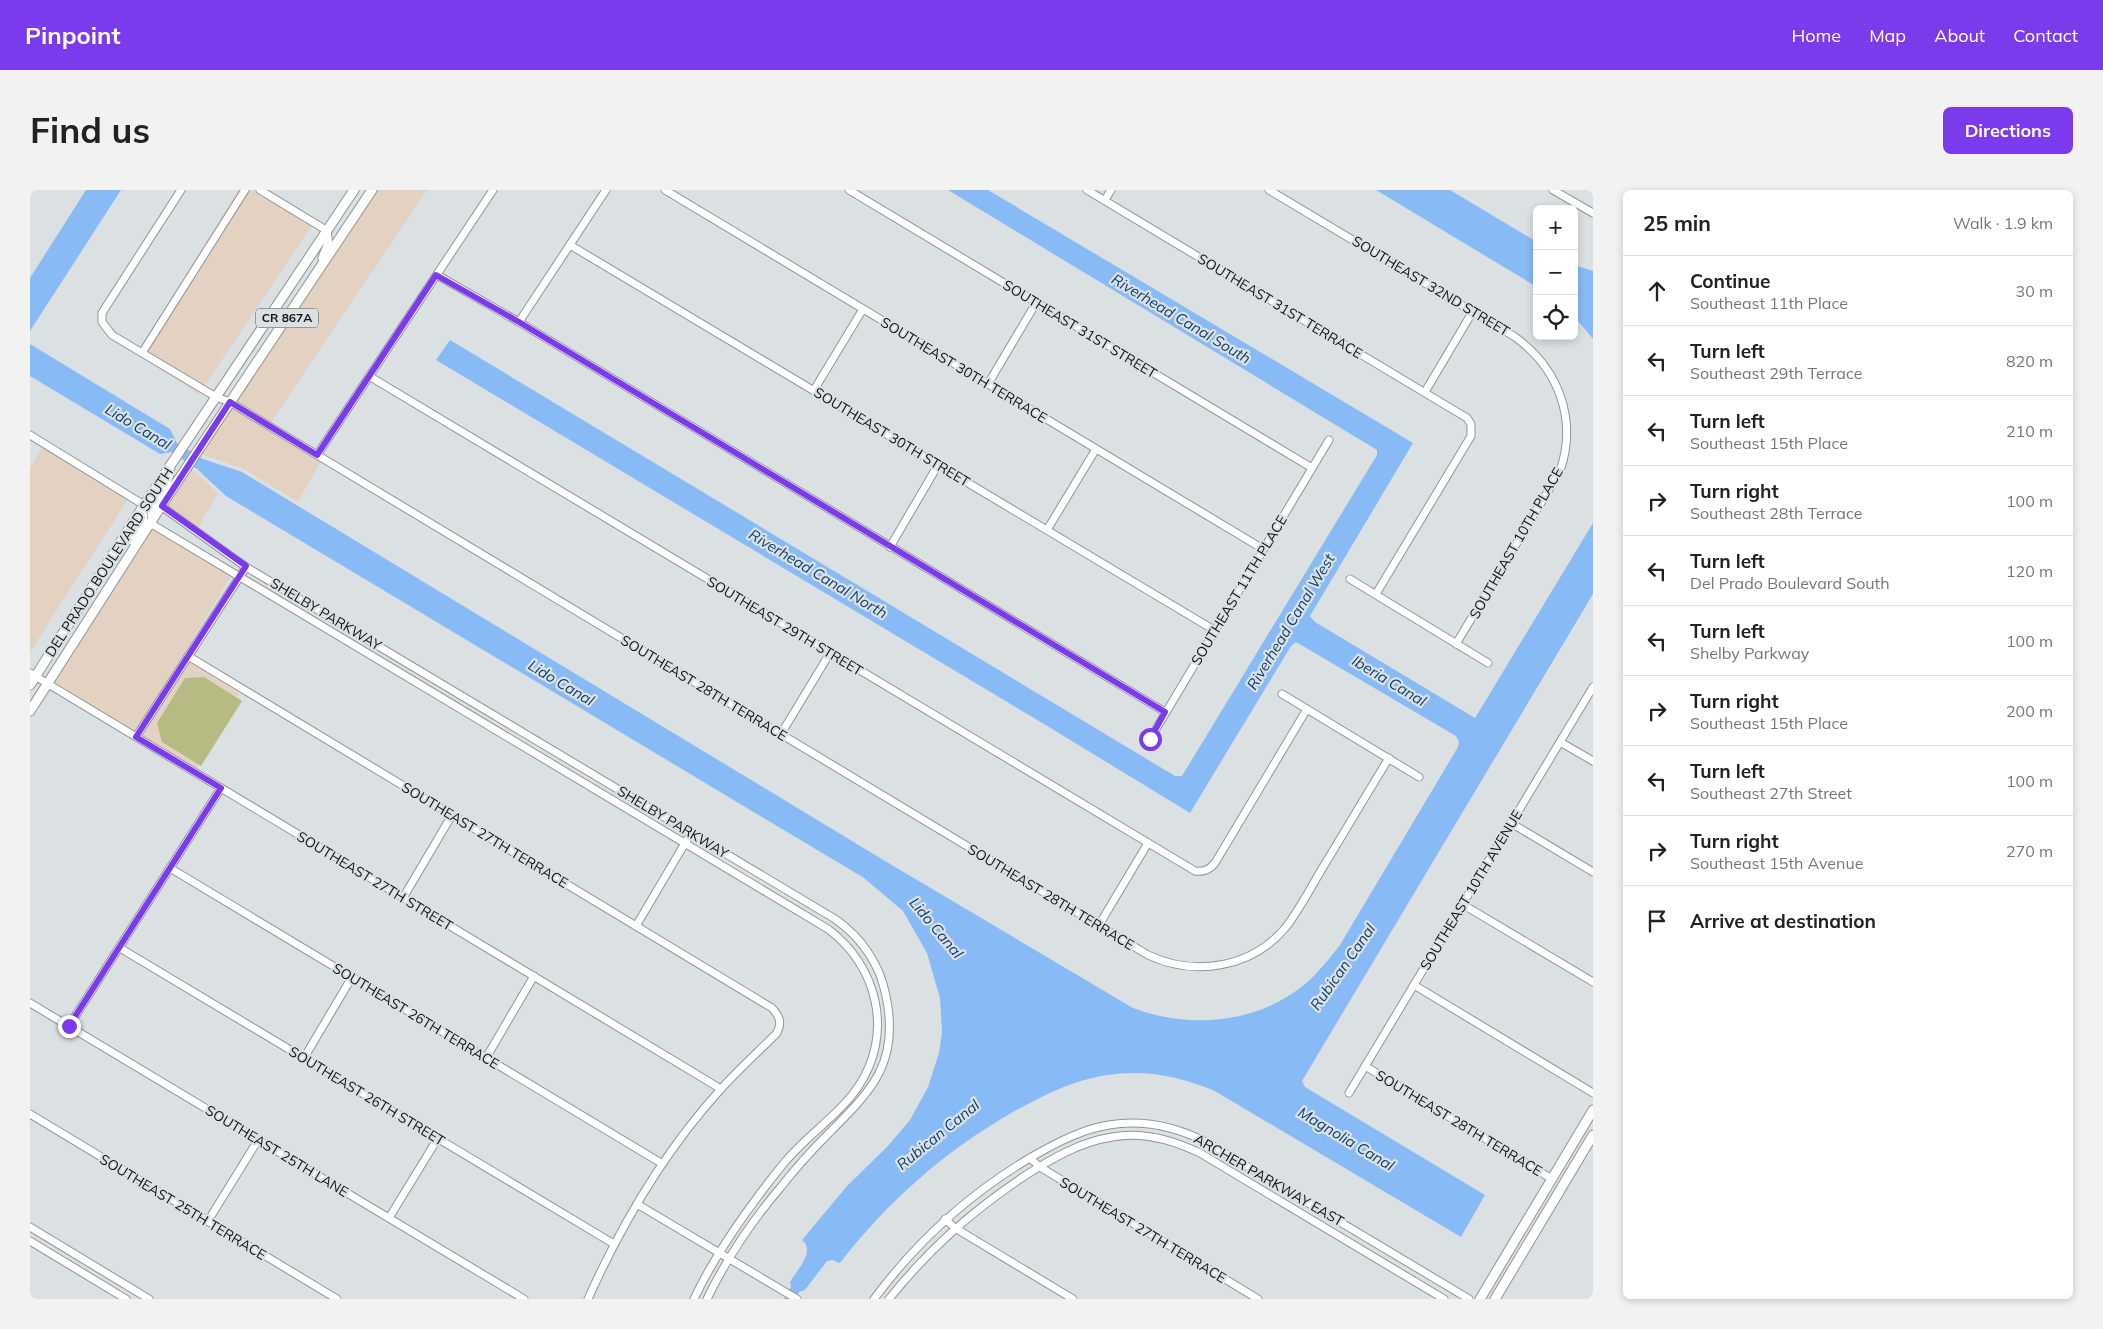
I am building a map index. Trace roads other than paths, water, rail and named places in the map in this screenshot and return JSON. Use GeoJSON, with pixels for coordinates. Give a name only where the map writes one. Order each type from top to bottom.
{"type":"FeatureCollection","features":[{"type":"Feature","properties":{"kind":"main road","name":"DEL PRADO BOULEVARD SOUTH"},"geometry":{"type":"LineString","coordinates":[[30,685],[33,675],[144,505],[354,190]]}},
{"type":"Feature","properties":{"kind":"main road","name":"DEL PRADO BOULEVARD SOUTH"},"geometry":{"type":"LineString","coordinates":[[30,711],[150,523],[372,190]]}},
{"type":"Feature","properties":{"kind":"main road"},"geometry":{"type":"LineString","coordinates":[[318,272],[328,245],[326,230]]}},
{"type":"Feature","properties":{"kind":"main road"},"geometry":{"type":"LineString","coordinates":[[150,523],[156,502],[169,480],[171,464]]}},
{"type":"Feature","properties":{"kind":"main road"},"geometry":{"type":"LineString","coordinates":[[122,568],[125,552],[142,526],[144,505]]}},
{"type":"Feature","properties":{"kind":"main road"},"geometry":{"type":"LineString","coordinates":[[1480,1299],[1593,1110]]}},
{"type":"Feature","properties":{"kind":"main road"},"geometry":{"type":"LineString","coordinates":[[1495,1299],[1593,1135]]}},
{"type":"Feature","properties":{"kind":"street","name":"SOUTHEAST 28TH TERRACE"},"geometry":{"type":"LineString","coordinates":[[181,190],[102,313],[102,322],[112,335],[216,397],[230,402],[780,734],[1158,959],[1177,965],[1214,966],[1236,961],[1253,954],[1276,938],[1292,918],[1389,758]]}},
{"type":"Feature","properties":{"kind":"street"},"geometry":{"type":"LineString","coordinates":[[142,353],[245,190]]}},
{"type":"Feature","properties":{"kind":"street"},"geometry":{"type":"LineString","coordinates":[[260,190],[326,230]]}},
{"type":"Feature","properties":{"kind":"street"},"geometry":{"type":"LineString","coordinates":[[317,455],[493,190]]}},
{"type":"Feature","properties":{"kind":"street"},"geometry":{"type":"LineString","coordinates":[[519,322],[606,190]]}},
{"type":"Feature","properties":{"kind":"street","name":"SOUTHEAST 30TH TERRACE"},"geometry":{"type":"LineString","coordinates":[[665,190],[1264,549]]}},
{"type":"Feature","properties":{"kind":"street","name":"SOUTHEAST 31ST STREET"},"geometry":{"type":"LineString","coordinates":[[849,190],[1312,468]]}},
{"type":"Feature","properties":{"kind":"street","name":"SOUTHEAST 31ST TERRACE"},"geometry":{"type":"LineString","coordinates":[[1087,190],[1467,418],[1471,424],[1471,436],[1376,594]]}},
{"type":"Feature","properties":{"kind":"street"},"geometry":{"type":"LineString","coordinates":[[1105,200],[1111,190]]}},
{"type":"Feature","properties":{"kind":"street","name":"SOUTHEAST 32ND STREET"},"geometry":{"type":"LineString","coordinates":[[1269,190],[1515,336],[1538,357],[1558,388],[1564,409]]}},
{"type":"Feature","properties":{"kind":"street"},"geometry":{"type":"LineString","coordinates":[[1553,190],[1593,213]]}},
{"type":"Feature","properties":{"kind":"street","name":"SOUTHEAST 30TH STREET"},"geometry":{"type":"LineString","coordinates":[[570,244],[1214,630]]}},
{"type":"Feature","properties":{"kind":"street"},"geometry":{"type":"LineString","coordinates":[[436,275],[519,322],[1165,712]]}},
{"type":"Feature","properties":{"kind":"street"},"geometry":{"type":"LineString","coordinates":[[988,384],[1036,303]]}},
{"type":"Feature","properties":{"kind":"street"},"geometry":{"type":"LineString","coordinates":[[814,390],[863,309]]}},
{"type":"Feature","properties":{"kind":"street"},"geometry":{"type":"LineString","coordinates":[[1424,392],[1473,311]]}},
{"type":"Feature","properties":{"kind":"street","name":"SOUTHEAST 29TH STREET"},"geometry":{"type":"LineString","coordinates":[[369,376],[1195,871],[1203,872],[1210,869],[1215,863],[1307,709]]}},
{"type":"Feature","properties":{"kind":"street","name":"SOUTHEAST 10TH PLACE"},"geometry":{"type":"LineString","coordinates":[[1456,644],[1560,471],[1567,444],[1564,409]]}},
{"type":"Feature","properties":{"kind":"street"},"geometry":{"type":"LineString","coordinates":[[30,436],[144,505]]}},
{"type":"Feature","properties":{"kind":"street","name":"SOUTHEAST 11TH PLACE"},"geometry":{"type":"LineString","coordinates":[[1150,739],[1329,440]]}},
{"type":"Feature","properties":{"kind":"street"},"geometry":{"type":"LineString","coordinates":[[1047,530],[1096,449]]}},
{"type":"Feature","properties":{"kind":"street"},"geometry":{"type":"LineString","coordinates":[[890,547],[938,465]]}},
{"type":"Feature","properties":{"kind":"street","name":"SHELBY PARKWAY"},"geometry":{"type":"LineString","coordinates":[[162,506],[246,566],[835,919],[850,931],[868,951],[883,982],[889,1008],[890,1026],[884,1062],[877,1079],[867,1094],[778,1190],[729,1259],[708,1299]]}},
{"type":"Feature","properties":{"kind":"street","name":"SHELBY PARKWAY"},"geometry":{"type":"LineString","coordinates":[[150,523],[828,929],[843,941],[856,956],[867,974],[873,990],[878,1025],[871,1060],[863,1078],[851,1095],[807,1138],[762,1190],[720,1253],[694,1299]]}},
{"type":"Feature","properties":{"kind":"street"},"geometry":{"type":"LineString","coordinates":[[136,737],[246,566]]}},
{"type":"Feature","properties":{"kind":"street"},"geometry":{"type":"LineString","coordinates":[[1350,579],[1488,663]]}},
{"type":"Feature","properties":{"kind":"street"},"geometry":{"type":"LineString","coordinates":[[780,734],[830,653]]}},
{"type":"Feature","properties":{"kind":"street","name":"SOUTHEAST 27TH TERRACE"},"geometry":{"type":"LineString","coordinates":[[188,656],[772,1008],[779,1017],[780,1025],[777,1033],[721,1089]]}},
{"type":"Feature","properties":{"kind":"street","name":"SOUTHEAST 27TH STREET"},"geometry":{"type":"LineString","coordinates":[[33,675],[721,1089]]}},
{"type":"Feature","properties":{"kind":"street","name":"SOUTHEAST 10TH AVENUE"},"geometry":{"type":"LineString","coordinates":[[1349,1093],[1593,687]]}},
{"type":"Feature","properties":{"kind":"street"},"geometry":{"type":"LineString","coordinates":[[1282,694],[1418,777]]}},
{"type":"Feature","properties":{"kind":"street"},"geometry":{"type":"LineString","coordinates":[[1560,742],[1593,761]]}},
{"type":"Feature","properties":{"kind":"street"},"geometry":{"type":"LineString","coordinates":[[69,1026],[221,788]]}},
{"type":"Feature","properties":{"kind":"street"},"geometry":{"type":"LineString","coordinates":[[403,898],[452,816]]}},
{"type":"Feature","properties":{"kind":"street"},"geometry":{"type":"LineString","coordinates":[[1511,823],[1593,872]]}},
{"type":"Feature","properties":{"kind":"street"},"geometry":{"type":"LineString","coordinates":[[636,926],[691,833]]}},
{"type":"Feature","properties":{"kind":"street"},"geometry":{"type":"LineString","coordinates":[[1099,925],[1148,843]]}},
{"type":"Feature","properties":{"kind":"street","name":"SOUTHEAST 26TH TERRACE"},"geometry":{"type":"LineString","coordinates":[[170,868],[661,1164]]}},
{"type":"Feature","properties":{"kind":"street"},"geometry":{"type":"LineString","coordinates":[[1462,904],[1593,982]]}},
{"type":"Feature","properties":{"kind":"street"},"geometry":{"type":"LineString","coordinates":[[828,929],[835,919]]}},
{"type":"Feature","properties":{"kind":"street","name":"SOUTHEAST 26TH STREET"},"geometry":{"type":"LineString","coordinates":[[120,948],[614,1244]]}},
{"type":"Feature","properties":{"kind":"street"},"geometry":{"type":"LineString","coordinates":[[486,1058],[534,976]]}},
{"type":"Feature","properties":{"kind":"street"},"geometry":{"type":"LineString","coordinates":[[304,1058],[352,978]]}},
{"type":"Feature","properties":{"kind":"street"},"geometry":{"type":"LineString","coordinates":[[1414,985],[1593,1093]]}},
{"type":"Feature","properties":{"kind":"street","name":"SOUTHEAST 25TH LANE"},"geometry":{"type":"LineString","coordinates":[[30,1003],[524,1299]]}},
{"type":"Feature","properties":{"kind":"street","name":"SOUTHEAST 28TH TERRACE"},"geometry":{"type":"LineString","coordinates":[[1365,1066],[1552,1179]]}},
{"type":"Feature","properties":{"kind":"street"},"geometry":{"type":"LineString","coordinates":[[588,1299],[614,1244],[661,1164],[721,1089]]}},
{"type":"Feature","properties":{"kind":"street","name":"SOUTHEAST 25TH TERRACE"},"geometry":{"type":"LineString","coordinates":[[30,1114],[337,1299]]}},
{"type":"Feature","properties":{"kind":"street","name":"ARCHER PARKWAY EAST"},"geometry":{"type":"LineString","coordinates":[[874,1299],[911,1252],[945,1220],[986,1186],[1030,1158],[1082,1132],[1107,1125],[1144,1123],[1179,1130],[1202,1140],[1469,1299]]}},
{"type":"Feature","properties":{"kind":"street","name":"ARCHER PARKWAY EAST"},"geometry":{"type":"LineString","coordinates":[[889,1299],[924,1257],[955,1228],[1040,1167],[1074,1148],[1112,1137],[1132,1135],[1174,1141],[1211,1158],[1444,1299]]}},
{"type":"Feature","properties":{"kind":"street"},"geometry":{"type":"LineString","coordinates":[[389,1218],[438,1138]]}},
{"type":"Feature","properties":{"kind":"street"},"geometry":{"type":"LineString","coordinates":[[208,1221],[258,1140]]}},
{"type":"Feature","properties":{"kind":"street","name":"SOUTHEAST 27TH TERRACE"},"geometry":{"type":"LineString","coordinates":[[1030,1158],[1040,1167],[1258,1299]]}},
{"type":"Feature","properties":{"kind":"street"},"geometry":{"type":"LineString","coordinates":[[637,1204],[797,1299]]}},
{"type":"Feature","properties":{"kind":"street"},"geometry":{"type":"LineString","coordinates":[[945,1220],[955,1228],[1073,1299]]}},
{"type":"Feature","properties":{"kind":"street"},"geometry":{"type":"LineString","coordinates":[[30,1227],[149,1299]]}},
{"type":"Feature","properties":{"kind":"street"},"geometry":{"type":"LineString","coordinates":[[30,1240],[126,1299]]}},
{"type":"Feature","properties":{"kind":"street"},"geometry":{"type":"LineString","coordinates":[[84,1273],[90,1263]]}},
{"type":"Feature","properties":{"kind":"street"},"geometry":{"type":"LineString","coordinates":[[880,1292],[889,1299]]}},
{"type":"Feature","properties":{"kind":"water"},"geometry":{"type":"Polygon","coordinates":[[[86,190],[121,190],[30,331],[30,278],[86,190]]]}},
{"type":"Feature","properties":{"kind":"water"},"geometry":{"type":"Polygon","coordinates":[[[948,190],[988,190],[1413,443],[1310,616],[1315,622],[1475,718],[1593,523],[1593,594],[1302,1081],[1305,1087],[1485,1195],[1461,1237],[1213,1090],[1165,1076],[1145,1073],[1118,1074],[1101,1076],[1057,1090],[1013,1112],[964,1143],[898,1198],[858,1240],[840,1263],[832,1260],[827,1261],[805,1290],[799,1292],[795,1299],[784,1299],[791,1287],[790,1282],[806,1255],[806,1244],[802,1240],[847,1186],[887,1147],[910,1120],[928,1087],[939,1053],[942,1033],[940,998],[927,953],[903,911],[864,878],[226,496],[197,469],[171,452],[160,454],[30,376],[30,344],[170,429],[177,443],[203,459],[242,472],[885,861],[1133,1008],[1154,1015],[1199,1020],[1222,1019],[1244,1015],[1265,1008],[1285,998],[1304,985],[1319,971],[1340,945],[1458,747],[1459,742],[1456,736],[1296,642],[1291,646],[1190,813],[436,360],[450,340],[1175,776],[1182,776],[1377,455],[1377,450],[948,190]]]}},
{"type":"Feature","properties":{"kind":"water"},"geometry":{"type":"Polygon","coordinates":[[[1376,190],[1450,190],[1533,240],[1533,285],[1376,190]]]}},
{"type":"Feature","properties":{"kind":"water"},"geometry":{"type":"Polygon","coordinates":[[[1578,266],[1593,271],[1593,339],[1578,321],[1578,266]]]}},
{"type":"Feature","properties":{"kind":"water label","name":"Riverhead Canal South"},"geometry":{"type":"Point","coordinates":[1181,319]}},
{"type":"Feature","properties":{"kind":"water label","name":"Lido Canal"},"geometry":{"type":"Point","coordinates":[138,427]}},
{"type":"Feature","properties":{"kind":"water label","name":"Riverhead Canal North"},"geometry":{"type":"Point","coordinates":[818,574]}},
{"type":"Feature","properties":{"kind":"water label","name":"Riverhead Canal West"},"geometry":{"type":"Point","coordinates":[1291,622]}},
{"type":"Feature","properties":{"kind":"water label","name":"Iberia Canal"},"geometry":{"type":"Point","coordinates":[1389,681]}},
{"type":"Feature","properties":{"kind":"water label","name":"Lido Canal"},"geometry":{"type":"Point","coordinates":[561,683]}},
{"type":"Feature","properties":{"kind":"water label","name":"Lido Canal"},"geometry":{"type":"Point","coordinates":[936,928]}},
{"type":"Feature","properties":{"kind":"water label","name":"Rubican Canal"},"geometry":{"type":"Point","coordinates":[1343,967]}},
{"type":"Feature","properties":{"kind":"water label","name":"Rubican Canal"},"geometry":{"type":"Point","coordinates":[938,1135]}},
{"type":"Feature","properties":{"kind":"water label","name":"Magnolia Canal"},"geometry":{"type":"Point","coordinates":[1346,1139]}}]}
